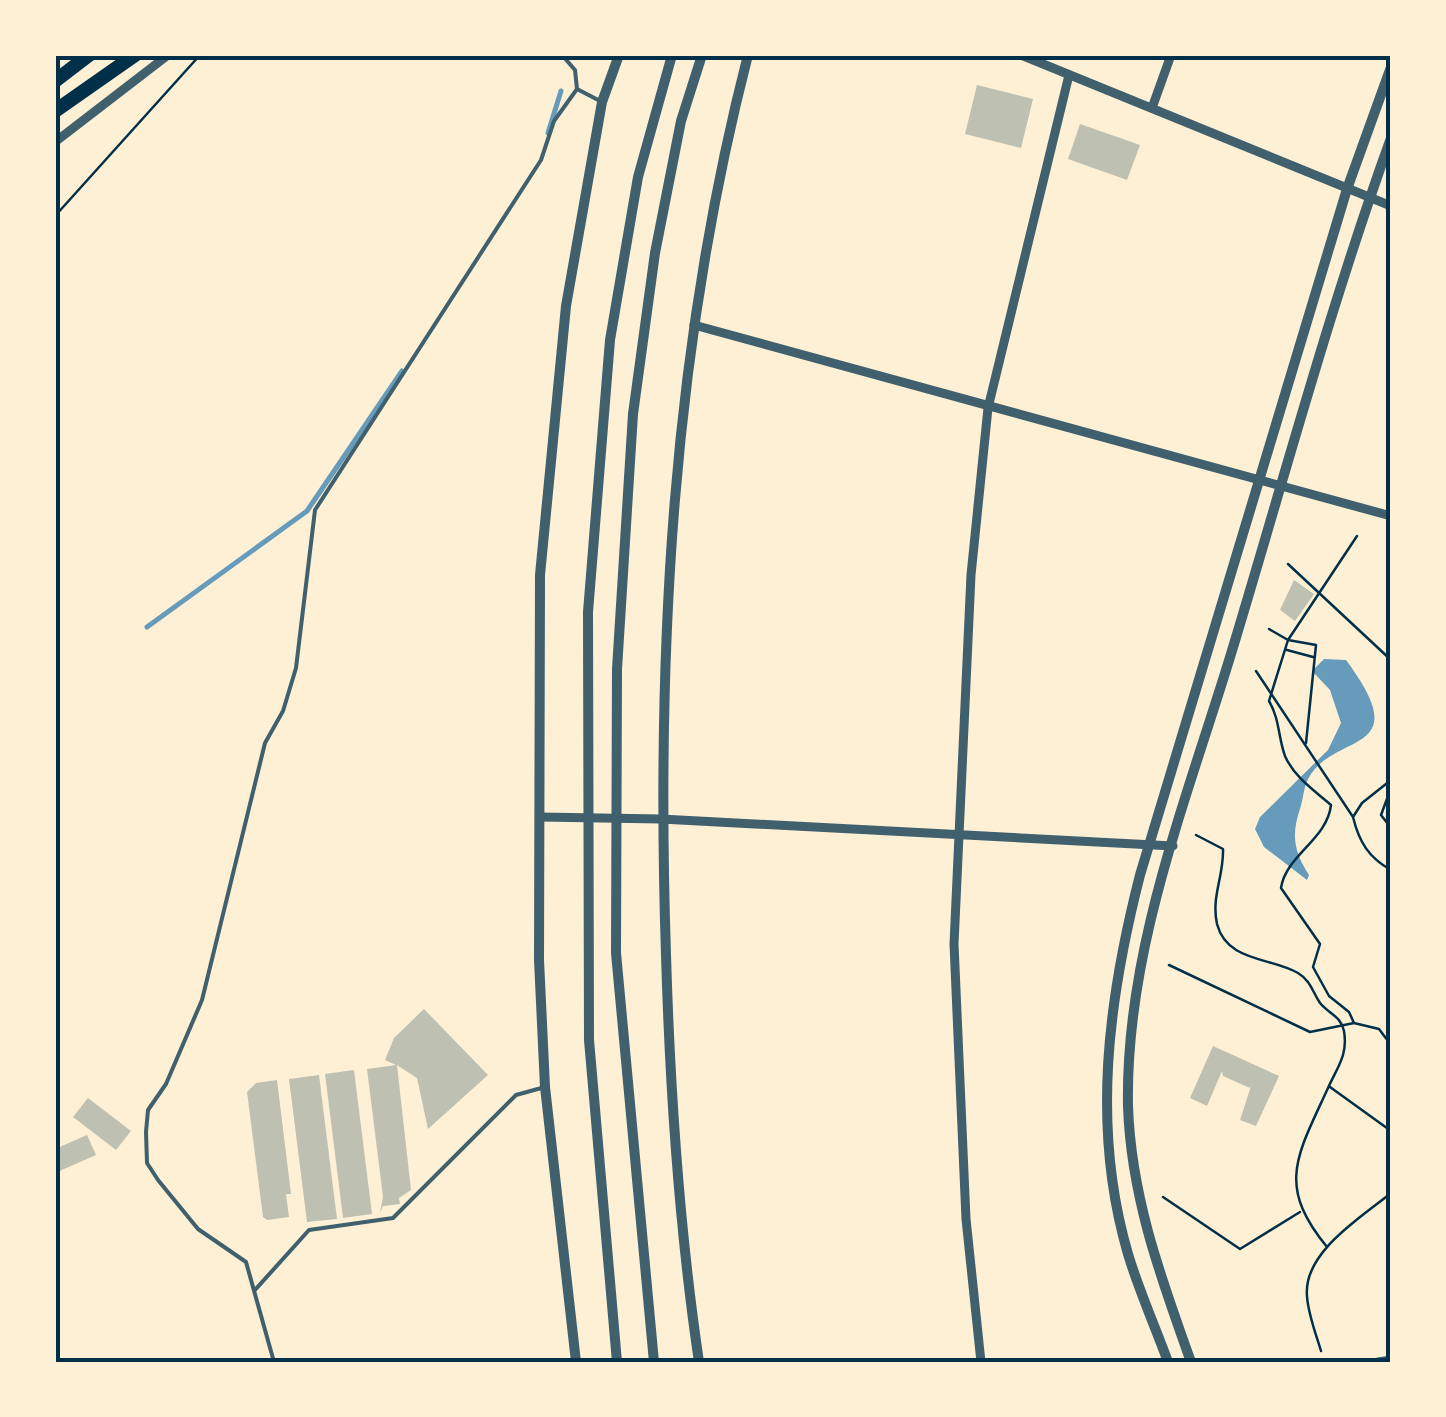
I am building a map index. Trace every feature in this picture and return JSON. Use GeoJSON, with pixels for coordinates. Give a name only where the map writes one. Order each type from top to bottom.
{"type":"FeatureCollection","features":[{"type":"Feature","properties":{"kind":"highway"},"geometry":{"type":"LineString","coordinates":[[55,81],[90,55]]}},
{"type":"Feature","properties":{"kind":"highway"},"geometry":{"type":"LineString","coordinates":[[55,111],[135,55]]}},
{"type":"Feature","properties":{"kind":"street"},"geometry":{"type":"LineString","coordinates":[[55,142],[168,55]]}},
{"type":"Feature","properties":{"kind":"street"},"geometry":{"type":"LineString","coordinates":[[576,1362],[545,1087],[540,575],[566,306],[602,102],[620,55]]}},
{"type":"Feature","properties":{"kind":"street"},"geometry":{"type":"LineString","coordinates":[[618,1362],[590,1040],[588,612],[610,340],[638,177],[672,55]]}},
{"type":"Feature","properties":{"kind":"street"},"geometry":{"type":"LineString","coordinates":[[654,1362],[616,954],[616,668],[634,414],[655,253],[681,121],[702,55]]}},
{"type":"Feature","properties":{"kind":"street"},"geometry":{"type":"LineString","coordinates":[[699,1362],[666,1046],[660,819],[676,473],[716,188],[748,55]]}},
{"type":"Feature","properties":{"kind":"street"},"geometry":{"type":"LineString","coordinates":[[1021,55],[1391,206]]}},
{"type":"Feature","properties":{"kind":"street"},"geometry":{"type":"LineString","coordinates":[[1152,108],[1171,55]]}},
{"type":"Feature","properties":{"kind":"street"},"geometry":{"type":"LineString","coordinates":[[1168,1362],[1124,1238],[1109,1150],[1106,1092],[1115,980],[1150,844],[1347,189],[1391,66]]}},
{"type":"Feature","properties":{"kind":"street"},"geometry":{"type":"LineString","coordinates":[[981,1362],[962,1146],[954,944],[971,575],[988,408],[1070,74]]}},
{"type":"Feature","properties":{"kind":"street"},"geometry":{"type":"LineString","coordinates":[[1191,1362],[1143,1218],[1128,1108],[1137,983],[1281,487],[1391,138]]}},
{"type":"Feature","properties":{"kind":"street"},"geometry":{"type":"LineString","coordinates":[[694,325],[1391,516]]}},
{"type":"Feature","properties":{"kind":"street"},"geometry":{"type":"LineString","coordinates":[[540,817],[660,819],[957,838],[1174,846]]}},
{"type":"Feature","properties":{"kind":"street"},"geometry":{"type":"LineString","coordinates":[[1378,1362],[1391,1360]]}},
{"type":"Feature","properties":{"kind":"lane"},"geometry":{"type":"LineString","coordinates":[[274,1362],[246,1262],[198,1229],[147,1163],[148,1110],[166,1084],[202,1000],[265,743],[284,711],[296,668],[315,510],[541,160],[554,121],[577,89],[575,70],[562,55]]}},
{"type":"Feature","properties":{"kind":"lane"},"geometry":{"type":"LineString","coordinates":[[577,89],[602,102]]}},
{"type":"Feature","properties":{"kind":"lane"},"geometry":{"type":"LineString","coordinates":[[254,1290],[309,1230],[370,1223],[406,1209],[516,1095],[545,1087]]}},
{"type":"Feature","properties":{"kind":"path"},"geometry":{"type":"LineString","coordinates":[[55,216],[200,55]]}},
{"type":"Feature","properties":{"kind":"path"},"geometry":{"type":"LineString","coordinates":[[1354,1023],[1349,1012],[1329,996],[1313,967],[1320,944],[1281,888],[1283,874],[1330,819],[1331,805],[1296,775],[1285,756],[1282,728],[1271,696],[1288,640],[1357,536]]}},
{"type":"Feature","properties":{"kind":"path"},"geometry":{"type":"LineString","coordinates":[[1288,564],[1391,660]]}},
{"type":"Feature","properties":{"kind":"path"},"geometry":{"type":"LineString","coordinates":[[1269,629],[1288,640],[1316,645],[1306,746]]}},
{"type":"Feature","properties":{"kind":"path"},"geometry":{"type":"LineString","coordinates":[[1285,649],[1315,658]]}},
{"type":"Feature","properties":{"kind":"path"},"geometry":{"type":"LineString","coordinates":[[1256,671],[1353,817],[1364,846],[1389,871]]}},
{"type":"Feature","properties":{"kind":"path"},"geometry":{"type":"LineString","coordinates":[[1353,817],[1370,796],[1391,780]]}},
{"type":"Feature","properties":{"kind":"path"},"geometry":{"type":"LineString","coordinates":[[1391,788],[1381,815],[1391,828]]}},
{"type":"Feature","properties":{"kind":"path"},"geometry":{"type":"LineString","coordinates":[[1196,835],[1223,850],[1224,869],[1214,892],[1218,927],[1233,950],[1296,972],[1311,984],[1321,1004],[1343,1025],[1346,1052],[1328,1086],[1293,1178],[1300,1212],[1327,1247]]}},
{"type":"Feature","properties":{"kind":"path"},"geometry":{"type":"LineString","coordinates":[[1169,965],[1310,1032],[1354,1023],[1379,1029],[1391,1045]]}},
{"type":"Feature","properties":{"kind":"path"},"geometry":{"type":"LineString","coordinates":[[1328,1086],[1391,1131]]}},
{"type":"Feature","properties":{"kind":"path"},"geometry":{"type":"LineString","coordinates":[[1321,1351],[1306,1293],[1327,1247],[1391,1193]]}},
{"type":"Feature","properties":{"kind":"path"},"geometry":{"type":"LineString","coordinates":[[1163,1197],[1240,1249],[1300,1212]]}},
{"type":"Feature","properties":{"kind":"water"},"geometry":{"type":"Polygon","coordinates":[[[1324,659],[1346,660],[1366,691],[1374,713],[1372,727],[1364,738],[1320,764],[1307,782],[1295,835],[1297,851],[1309,875],[1307,880],[1264,847],[1255,829],[1260,817],[1328,750],[1341,723],[1330,690],[1312,671],[1324,659]]]}},
{"type":"Feature","properties":{"kind":"building"},"geometry":{"type":"Polygon","coordinates":[[[977,85],[1033,99],[1021,148],[965,134],[977,85]]]}},
{"type":"Feature","properties":{"kind":"building"},"geometry":{"type":"Polygon","coordinates":[[[1080,124],[1140,145],[1127,180],[1068,159],[1080,124]]]}},
{"type":"Feature","properties":{"kind":"building"},"geometry":{"type":"Polygon","coordinates":[[[1294,580],[1314,594],[1295,621],[1280,610],[1294,580]]]}},
{"type":"Feature","properties":{"kind":"building"},"geometry":{"type":"Polygon","coordinates":[[[424,1009],[488,1075],[428,1129],[417,1078],[397,1065],[411,1190],[399,1198],[400,1204],[383,1206],[380,1213],[383,1197],[367,1069],[396,1065],[385,1060],[394,1038],[424,1009]]]}},
{"type":"Feature","properties":{"kind":"building"},"geometry":{"type":"Polygon","coordinates":[[[1213,1046],[1279,1076],[1256,1126],[1240,1120],[1252,1083],[1250,1088],[1223,1076],[1222,1071],[1207,1106],[1190,1098],[1213,1046]]]}},
{"type":"Feature","properties":{"kind":"building"},"geometry":{"type":"Polygon","coordinates":[[[354,1070],[372,1214],[343,1218],[325,1074],[354,1070]]]}},
{"type":"Feature","properties":{"kind":"building"},"geometry":{"type":"Polygon","coordinates":[[[319,1075],[337,1219],[307,1222],[289,1079],[319,1075]]]}},
{"type":"Feature","properties":{"kind":"building"},"geometry":{"type":"Polygon","coordinates":[[[277,1080],[291,1194],[286,1194],[289,1217],[267,1220],[263,1217],[247,1092],[256,1083],[277,1080]]]}},
{"type":"Feature","properties":{"kind":"building"},"geometry":{"type":"Polygon","coordinates":[[[88,1098],[131,1131],[116,1150],[73,1117],[88,1098]]]}},
{"type":"Feature","properties":{"kind":"building"},"geometry":{"type":"Polygon","coordinates":[[[87,1135],[96,1155],[55,1173],[55,1149],[87,1135]]]}},
{"type":"Feature","properties":{"kind":"waterway"},"geometry":{"type":"LineString","coordinates":[[548,133],[561,91]]}},
{"type":"Feature","properties":{"kind":"waterway"},"geometry":{"type":"LineString","coordinates":[[147,627],[307,511],[402,371]]}}]}
